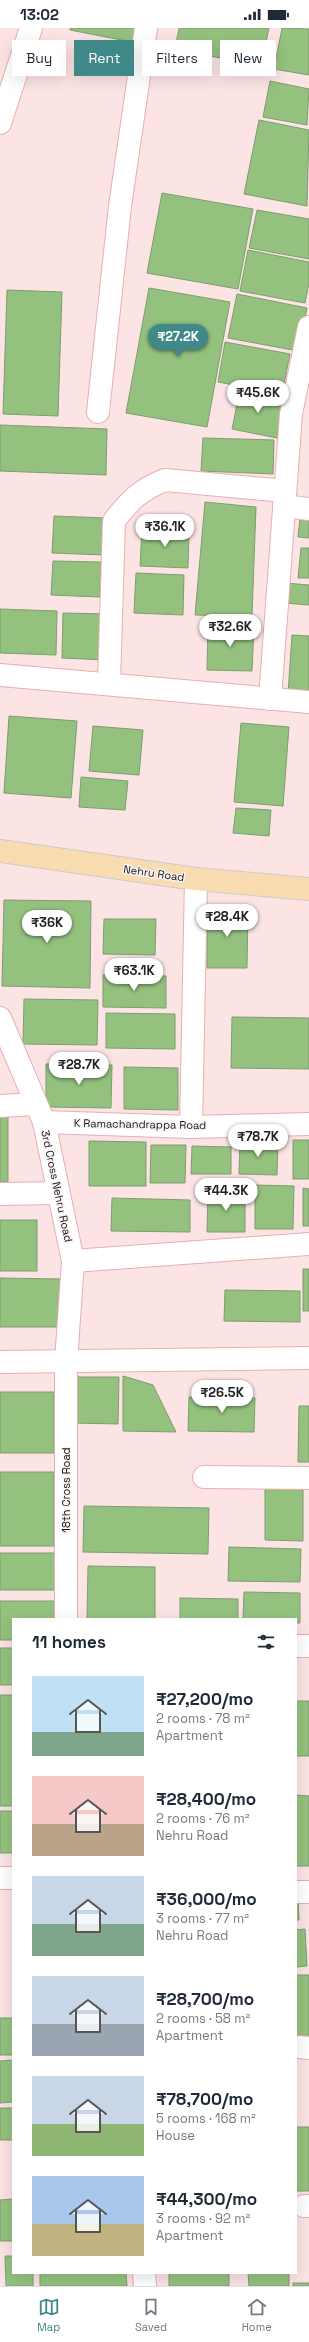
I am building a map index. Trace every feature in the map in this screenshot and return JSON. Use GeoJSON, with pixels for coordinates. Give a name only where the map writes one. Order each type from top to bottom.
{"type":"FeatureCollection","features":[{"type":"Feature","properties":{"kind":"main road","name":"Nehru Road"},"geometry":{"type":"LineString","coordinates":[[0,851],[196,879],[309,889]]}},
{"type":"Feature","properties":{"kind":"street"},"geometry":{"type":"LineString","coordinates":[[0,123],[31,28]]}},
{"type":"Feature","properties":{"kind":"street"},"geometry":{"type":"LineString","coordinates":[[98,412],[120,206],[146,28]]}},
{"type":"Feature","properties":{"kind":"street"},"geometry":{"type":"LineString","coordinates":[[270,698],[291,414],[309,327]]}},
{"type":"Feature","properties":{"kind":"street"},"geometry":{"type":"LineString","coordinates":[[109,683],[114,522],[130,500],[147,487],[165,480],[285,499],[309,509]]}},
{"type":"Feature","properties":{"kind":"street"},"geometry":{"type":"LineString","coordinates":[[0,675],[109,683],[309,702]]}},
{"type":"Feature","properties":{"kind":"street"},"geometry":{"type":"LineString","coordinates":[[192,1127],[196,879]]}},
{"type":"Feature","properties":{"kind":"street","name":"3rd Cross Nehru Road"},"geometry":{"type":"LineString","coordinates":[[0,1018],[40,1113],[73,1261],[66,1362]]}},
{"type":"Feature","properties":{"kind":"street","name":"K Ramachandrappa Road"},"geometry":{"type":"LineString","coordinates":[[0,1106],[40,1113],[192,1127],[309,1124]]}},
{"type":"Feature","properties":{"kind":"street"},"geometry":{"type":"LineString","coordinates":[[0,1194],[58,1193]]}},
{"type":"Feature","properties":{"kind":"street"},"geometry":{"type":"LineString","coordinates":[[73,1261],[309,1244]]}},
{"type":"Feature","properties":{"kind":"street"},"geometry":{"type":"LineString","coordinates":[[0,1362],[309,1358]]}},
{"type":"Feature","properties":{"kind":"street","name":"18th Cross Road"},"geometry":{"type":"LineString","coordinates":[[66,1362],[66,1618]]}},
{"type":"Feature","properties":{"kind":"street"},"geometry":{"type":"LineString","coordinates":[[204,1477],[309,1478]]}},
{"type":"Feature","properties":{"kind":"street"},"geometry":{"type":"LineString","coordinates":[[297,1646],[309,1646]]}},
{"type":"Feature","properties":{"kind":"street"},"geometry":{"type":"LineString","coordinates":[[0,1878],[12,1878]]}},
{"type":"Feature","properties":{"kind":"street"},"geometry":{"type":"LineString","coordinates":[[297,1892],[309,1892]]}},
{"type":"Feature","properties":{"kind":"street"},"geometry":{"type":"LineString","coordinates":[[144,2274],[145,2286]]}},
{"type":"Feature","properties":{"kind":"building"},"geometry":{"type":"Polygon","coordinates":[[[70,28],[140,28],[137,43],[134,42],[134,40],[122,40],[70,30],[70,28]]]}},
{"type":"Feature","properties":{"kind":"building"},"geometry":{"type":"Polygon","coordinates":[[[179,28],[269,28],[266,40],[220,40],[220,58],[212,56],[212,40],[177,40],[179,28]]]}},
{"type":"Feature","properties":{"kind":"building"},"geometry":{"type":"Polygon","coordinates":[[[282,28],[309,29],[309,75],[276,69],[276,59],[282,28]]]}},
{"type":"Feature","properties":{"kind":"building"},"geometry":{"type":"Polygon","coordinates":[[[270,81],[309,89],[307,125],[263,117],[270,81]]]}},
{"type":"Feature","properties":{"kind":"building"},"geometry":{"type":"Polygon","coordinates":[[[259,120],[309,130],[307,206],[244,194],[259,120]]]}},
{"type":"Feature","properties":{"kind":"building"},"geometry":{"type":"Polygon","coordinates":[[[162,193],[253,209],[238,289],[147,273],[162,193]]]}},
{"type":"Feature","properties":{"kind":"building"},"geometry":{"type":"Polygon","coordinates":[[[257,210],[309,219],[309,259],[249,248],[257,210]]]}},
{"type":"Feature","properties":{"kind":"building"},"geometry":{"type":"Polygon","coordinates":[[[248,250],[309,262],[309,283],[305,303],[240,291],[248,250]]]}},
{"type":"Feature","properties":{"kind":"building"},"geometry":{"type":"Polygon","coordinates":[[[149,288],[230,302],[207,427],[126,413],[149,288]]]}},
{"type":"Feature","properties":{"kind":"building"},"geometry":{"type":"Polygon","coordinates":[[[7,290],[62,292],[58,416],[3,414],[7,290]]]}},
{"type":"Feature","properties":{"kind":"building"},"geometry":{"type":"Polygon","coordinates":[[[237,294],[307,308],[298,351],[228,338],[237,294]]]}},
{"type":"Feature","properties":{"kind":"building"},"geometry":{"type":"Polygon","coordinates":[[[225,342],[290,354],[282,394],[218,382],[225,342]]]}},
{"type":"Feature","properties":{"kind":"building"},"geometry":{"type":"Polygon","coordinates":[[[240,390],[284,399],[277,438],[232,429],[240,390]]]}},
{"type":"Feature","properties":{"kind":"building"},"geometry":{"type":"Polygon","coordinates":[[[0,425],[107,429],[106,475],[0,471],[0,425]]]}},
{"type":"Feature","properties":{"kind":"building"},"geometry":{"type":"Polygon","coordinates":[[[203,438],[274,440],[273,474],[201,471],[203,438]]]}},
{"type":"Feature","properties":{"kind":"building"},"geometry":{"type":"Polygon","coordinates":[[[205,502],[256,507],[252,616],[195,615],[205,502]]]}},
{"type":"Feature","properties":{"kind":"building"},"geometry":{"type":"Polygon","coordinates":[[[54,516],[106,518],[105,555],[52,553],[54,516]]]}},
{"type":"Feature","properties":{"kind":"building"},"geometry":{"type":"Polygon","coordinates":[[[300,518],[309,518],[309,538],[298,537],[300,518]]]}},
{"type":"Feature","properties":{"kind":"building"},"geometry":{"type":"Polygon","coordinates":[[[142,529],[189,530],[188,568],[140,566],[142,529]]]}},
{"type":"Feature","properties":{"kind":"building"},"geometry":{"type":"Polygon","coordinates":[[[301,548],[309,548],[309,578],[298,578],[301,548]]]}},
{"type":"Feature","properties":{"kind":"building"},"geometry":{"type":"Polygon","coordinates":[[[53,561],[101,562],[100,597],[51,595],[53,561]]]}},
{"type":"Feature","properties":{"kind":"building"},"geometry":{"type":"Polygon","coordinates":[[[136,573],[184,575],[183,615],[134,613],[136,573]]]}},
{"type":"Feature","properties":{"kind":"building"},"geometry":{"type":"Polygon","coordinates":[[[285,583],[309,585],[309,605],[284,603],[285,583]]]}},
{"type":"Feature","properties":{"kind":"building"},"geometry":{"type":"Polygon","coordinates":[[[0,609],[57,611],[56,655],[0,653],[0,609]]]}},
{"type":"Feature","properties":{"kind":"building"},"geometry":{"type":"Polygon","coordinates":[[[63,613],[107,614],[106,660],[62,658],[63,613]]]}},
{"type":"Feature","properties":{"kind":"building"},"geometry":{"type":"Polygon","coordinates":[[[208,626],[254,627],[252,671],[207,670],[208,626]]]}},
{"type":"Feature","properties":{"kind":"building"},"geometry":{"type":"Polygon","coordinates":[[[292,635],[309,636],[309,695],[288,694],[292,635]]]}},
{"type":"Feature","properties":{"kind":"building"},"geometry":{"type":"Polygon","coordinates":[[[9,716],[77,721],[71,798],[4,793],[9,716]]]}},
{"type":"Feature","properties":{"kind":"building"},"geometry":{"type":"Polygon","coordinates":[[[241,723],[289,727],[283,806],[234,802],[241,723]]]}},
{"type":"Feature","properties":{"kind":"building"},"geometry":{"type":"Polygon","coordinates":[[[93,726],[143,730],[139,775],[89,771],[93,726]]]}},
{"type":"Feature","properties":{"kind":"building"},"geometry":{"type":"Polygon","coordinates":[[[81,777],[128,781],[125,810],[79,807],[81,777]]]}},
{"type":"Feature","properties":{"kind":"building"},"geometry":{"type":"Polygon","coordinates":[[[236,808],[271,810],[269,836],[233,833],[236,808]]]}},
{"type":"Feature","properties":{"kind":"building"},"geometry":{"type":"Polygon","coordinates":[[[4,900],[91,901],[90,988],[2,986],[4,900]]]}},
{"type":"Feature","properties":{"kind":"building"},"geometry":{"type":"Polygon","coordinates":[[[207,908],[248,908],[247,968],[207,968],[207,908]]]}},
{"type":"Feature","properties":{"kind":"building"},"geometry":{"type":"Polygon","coordinates":[[[104,919],[156,919],[155,955],[103,954],[104,919]]]}},
{"type":"Feature","properties":{"kind":"building"},"geometry":{"type":"Polygon","coordinates":[[[103,975],[166,976],[166,1008],[103,1007],[103,975]]]}},
{"type":"Feature","properties":{"kind":"building"},"geometry":{"type":"Polygon","coordinates":[[[24,999],[98,1000],[97,1045],[23,1044],[24,999]]]}},
{"type":"Feature","properties":{"kind":"building"},"geometry":{"type":"Polygon","coordinates":[[[106,1013],[175,1014],[175,1049],[106,1048],[106,1013]]]}},
{"type":"Feature","properties":{"kind":"building"},"geometry":{"type":"Polygon","coordinates":[[[232,1017],[309,1018],[309,1069],[231,1068],[232,1017]]]}},
{"type":"Feature","properties":{"kind":"building"},"geometry":{"type":"Polygon","coordinates":[[[46,1064],[112,1065],[111,1108],[46,1107],[46,1064]]]}},
{"type":"Feature","properties":{"kind":"building"},"geometry":{"type":"Polygon","coordinates":[[[124,1067],[178,1068],[178,1110],[124,1109],[124,1067]]]}},
{"type":"Feature","properties":{"kind":"building"},"geometry":{"type":"Polygon","coordinates":[[[0,1115],[8,1115],[8,1182],[0,1182],[0,1115]]]}},
{"type":"Feature","properties":{"kind":"building"},"geometry":{"type":"Polygon","coordinates":[[[240,1140],[278,1141],[277,1175],[239,1174],[240,1140]]]}},
{"type":"Feature","properties":{"kind":"building"},"geometry":{"type":"Polygon","coordinates":[[[293,1140],[309,1140],[309,1179],[293,1179],[293,1140]]]}},
{"type":"Feature","properties":{"kind":"building"},"geometry":{"type":"Polygon","coordinates":[[[89,1141],[146,1142],[146,1186],[89,1186],[89,1141]]]}},
{"type":"Feature","properties":{"kind":"building"},"geometry":{"type":"Polygon","coordinates":[[[151,1145],[186,1145],[185,1183],[150,1183],[151,1145]]]}},
{"type":"Feature","properties":{"kind":"building"},"geometry":{"type":"Polygon","coordinates":[[[192,1146],[231,1147],[231,1174],[191,1174],[192,1146]]]}},
{"type":"Feature","properties":{"kind":"building"},"geometry":{"type":"Polygon","coordinates":[[[255,1185],[294,1186],[293,1229],[255,1229],[255,1185]]]}},
{"type":"Feature","properties":{"kind":"building"},"geometry":{"type":"Polygon","coordinates":[[[303,1188],[309,1189],[309,1226],[303,1226],[303,1188]]]}},
{"type":"Feature","properties":{"kind":"building"},"geometry":{"type":"Polygon","coordinates":[[[208,1191],[245,1192],[245,1232],[207,1232],[208,1191]]]}},
{"type":"Feature","properties":{"kind":"building"},"geometry":{"type":"Polygon","coordinates":[[[112,1198],[190,1200],[190,1232],[111,1231],[112,1198]]]}},
{"type":"Feature","properties":{"kind":"building"},"geometry":{"type":"Polygon","coordinates":[[[0,1220],[37,1220],[37,1271],[0,1271],[0,1220]]]}},
{"type":"Feature","properties":{"kind":"building"},"geometry":{"type":"Polygon","coordinates":[[[303,1269],[309,1269],[309,1311],[303,1311],[303,1269]]]}},
{"type":"Feature","properties":{"kind":"building"},"geometry":{"type":"Polygon","coordinates":[[[0,1278],[63,1279],[63,1327],[0,1327],[0,1278]]]}},
{"type":"Feature","properties":{"kind":"building"},"geometry":{"type":"Polygon","coordinates":[[[225,1290],[300,1291],[300,1322],[224,1321],[225,1290]]]}},
{"type":"Feature","properties":{"kind":"building"},"geometry":{"type":"Polygon","coordinates":[[[123,1376],[153,1385],[176,1432],[123,1431],[123,1376]]]}},
{"type":"Feature","properties":{"kind":"building"},"geometry":{"type":"Polygon","coordinates":[[[74,1377],[119,1377],[118,1424],[73,1423],[74,1377]]]}},
{"type":"Feature","properties":{"kind":"building"},"geometry":{"type":"Polygon","coordinates":[[[0,1392],[54,1392],[54,1453],[0,1453],[0,1392]]]}},
{"type":"Feature","properties":{"kind":"building"},"geometry":{"type":"Polygon","coordinates":[[[189,1397],[255,1398],[254,1432],[188,1431],[189,1397]]]}},
{"type":"Feature","properties":{"kind":"building"},"geometry":{"type":"Polygon","coordinates":[[[299,1406],[309,1406],[309,1462],[298,1462],[299,1406]]]}},
{"type":"Feature","properties":{"kind":"building"},"geometry":{"type":"Polygon","coordinates":[[[0,1472],[54,1472],[54,1546],[0,1546],[0,1472]]]}},
{"type":"Feature","properties":{"kind":"building"},"geometry":{"type":"Polygon","coordinates":[[[265,1483],[303,1483],[303,1541],[265,1540],[265,1483]]]}},
{"type":"Feature","properties":{"kind":"building"},"geometry":{"type":"Polygon","coordinates":[[[84,1506],[209,1508],[208,1554],[83,1552],[84,1506]]]}},
{"type":"Feature","properties":{"kind":"building"},"geometry":{"type":"Polygon","coordinates":[[[229,1547],[301,1549],[300,1582],[228,1581],[229,1547]]]}},
{"type":"Feature","properties":{"kind":"building"},"geometry":{"type":"Polygon","coordinates":[[[0,1553],[56,1553],[56,1590],[0,1590],[0,1553]]]}},
{"type":"Feature","properties":{"kind":"building"},"geometry":{"type":"Polygon","coordinates":[[[88,1566],[155,1567],[155,1618],[87,1618],[88,1566]]]}},
{"type":"Feature","properties":{"kind":"building"},"geometry":{"type":"Polygon","coordinates":[[[244,1592],[300,1593],[300,1623],[297,1623],[297,1618],[243,1618],[244,1592]]]}},
{"type":"Feature","properties":{"kind":"building"},"geometry":{"type":"Polygon","coordinates":[[[180,1598],[238,1599],[238,1618],[180,1618],[180,1598]]]}},
{"type":"Feature","properties":{"kind":"building"},"geometry":{"type":"Polygon","coordinates":[[[0,1601],[58,1601],[57,1618],[12,1618],[12,1640],[0,1640],[0,1601]]]}},
{"type":"Feature","properties":{"kind":"building"},"geometry":{"type":"Polygon","coordinates":[[[0,1648],[12,1648],[12,1685],[0,1685],[0,1648]]]}},
{"type":"Feature","properties":{"kind":"building"},"geometry":{"type":"Polygon","coordinates":[[[0,1695],[12,1695],[12,1806],[0,1806],[0,1695]]]}},
{"type":"Feature","properties":{"kind":"building"},"geometry":{"type":"Polygon","coordinates":[[[297,1701],[309,1701],[309,1756],[297,1756],[297,1701]]]}},
{"type":"Feature","properties":{"kind":"building"},"geometry":{"type":"Polygon","coordinates":[[[297,1795],[309,1796],[309,1866],[297,1866],[297,1795]]]}},
{"type":"Feature","properties":{"kind":"building"},"geometry":{"type":"Polygon","coordinates":[[[0,1811],[12,1811],[12,1853],[0,1853],[0,1811]]]}},
{"type":"Feature","properties":{"kind":"building"},"geometry":{"type":"Polygon","coordinates":[[[298,1898],[299,1920],[297,1920],[298,1898]]]}},
{"type":"Feature","properties":{"kind":"building"},"geometry":{"type":"Polygon","coordinates":[[[305,1929],[307,1966],[297,1967],[297,1930],[305,1929]]]}},
{"type":"Feature","properties":{"kind":"building"},"geometry":{"type":"Polygon","coordinates":[[[297,1975],[309,1975],[309,2041],[297,2041],[297,1975]]]}},
{"type":"Feature","properties":{"kind":"building"},"geometry":{"type":"Polygon","coordinates":[[[0,2018],[12,2018],[12,2055],[0,2055],[0,2018]]]}},
{"type":"Feature","properties":{"kind":"building"},"geometry":{"type":"Polygon","coordinates":[[[12,2060],[12,2102],[0,2103],[0,2061],[12,2060]]]}},
{"type":"Feature","properties":{"kind":"building"},"geometry":{"type":"Polygon","coordinates":[[[0,2108],[12,2108],[12,2140],[0,2140],[0,2108]]]}},
{"type":"Feature","properties":{"kind":"building"},"geometry":{"type":"Polygon","coordinates":[[[297,2127],[309,2127],[309,2191],[297,2191],[297,2127]]]}},
{"type":"Feature","properties":{"kind":"building"},"geometry":{"type":"Polygon","coordinates":[[[12,2199],[12,2241],[0,2241],[0,2200],[12,2199]]]}},
{"type":"Feature","properties":{"kind":"building"},"geometry":{"type":"Polygon","coordinates":[[[5,2256],[12,2256],[12,2274],[33,2274],[33,2286],[6,2286],[5,2256]]]}},
{"type":"Feature","properties":{"kind":"building"},"geometry":{"type":"Polygon","coordinates":[[[40,2274],[126,2274],[127,2286],[40,2286],[40,2274]]]}},
{"type":"Feature","properties":{"kind":"building"},"geometry":{"type":"Polygon","coordinates":[[[169,2274],[229,2274],[229,2286],[169,2286],[169,2274]]]}},
{"type":"Feature","properties":{"kind":"building"},"geometry":{"type":"Polygon","coordinates":[[[248,2274],[289,2274],[289,2286],[249,2286],[248,2274]]]}},
{"type":"Feature","properties":{"kind":"building"},"geometry":{"type":"Polygon","coordinates":[[[293,2283],[309,2283],[309,2286],[293,2286],[293,2283]]]}}]}
